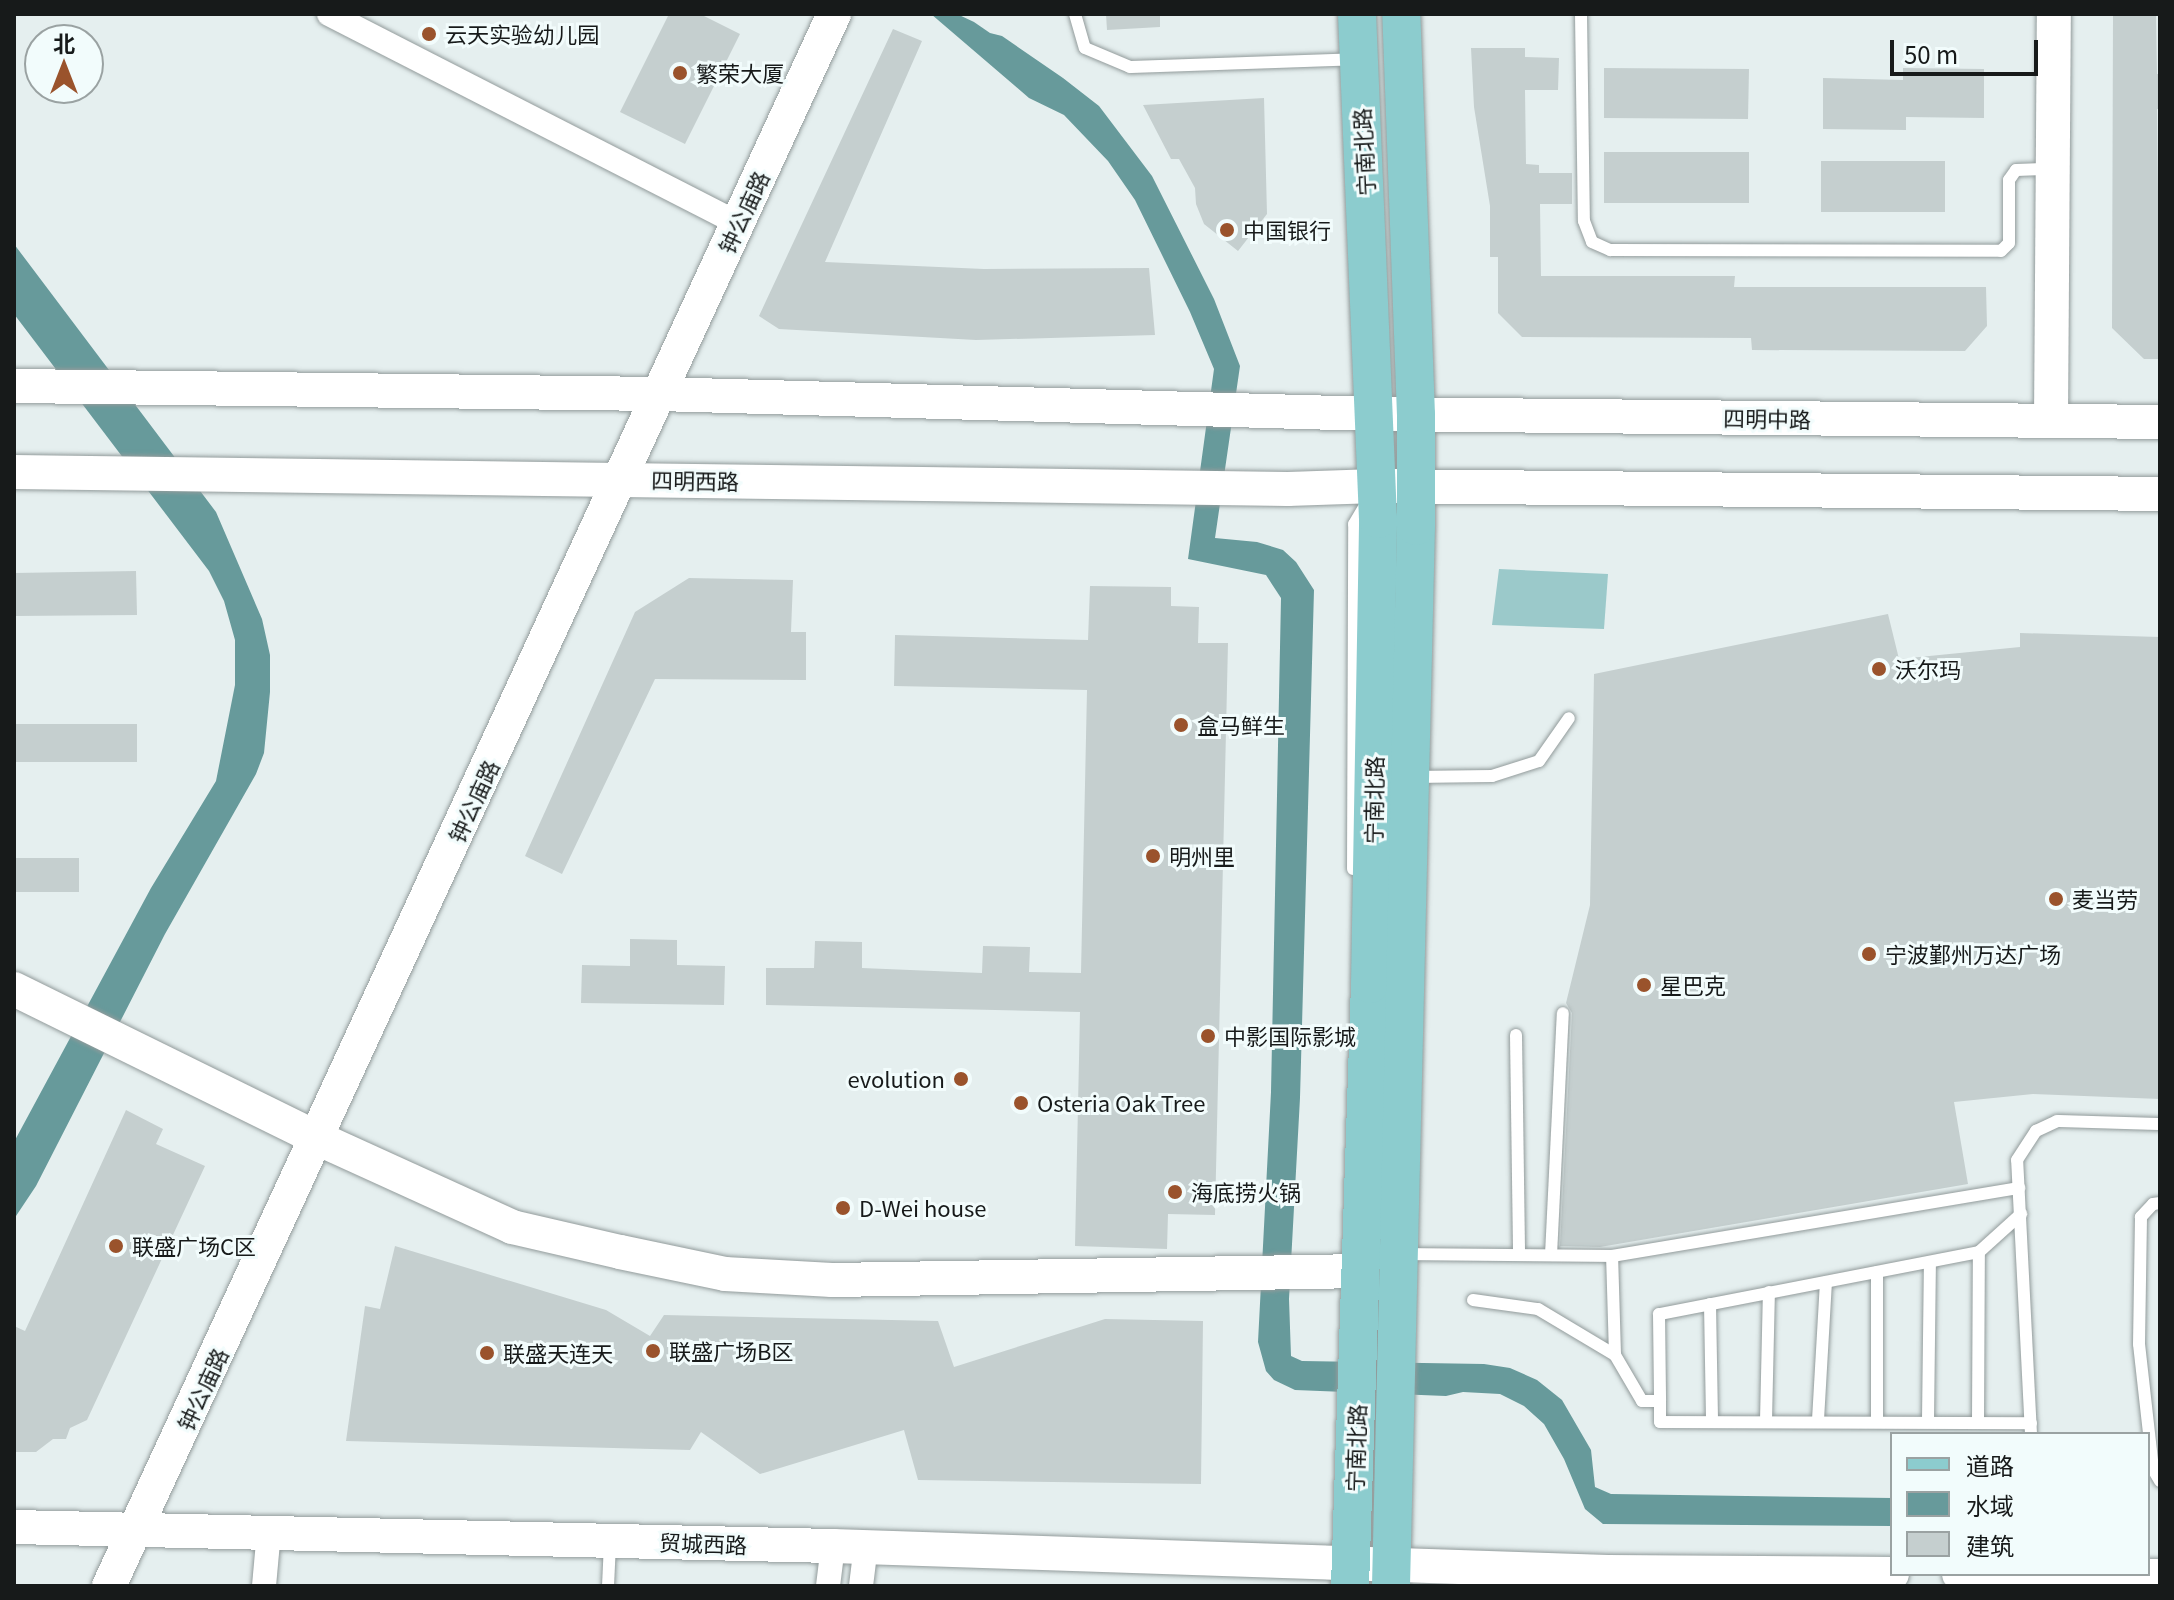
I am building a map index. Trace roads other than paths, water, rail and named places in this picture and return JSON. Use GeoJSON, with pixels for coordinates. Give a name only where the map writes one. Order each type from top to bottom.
{"type":"FeatureCollection","features":[{"type":"Feature","properties":{"kind":"main road","name":"钟公庙路"},"geometry":{"type":"LineString","coordinates":[[109,1586],[834,14]]}},
{"type":"Feature","properties":{"kind":"main road","name":"宁南北路"},"geometry":{"type":"LineString","coordinates":[[1351,1575],[1362,1271],[1362,971],[1376,486],[1357,14]]}},
{"type":"Feature","properties":{"kind":"main road","name":"宁南北路"},"geometry":{"type":"LineString","coordinates":[[1392,1576],[1402,1254],[1416,486],[1401,14]]}},
{"type":"Feature","properties":{"kind":"main road"},"geometry":{"type":"LineString","coordinates":[[2051,421],[2054,14]]}},
{"type":"Feature","properties":{"kind":"main road"},"geometry":{"type":"LineString","coordinates":[[18,386],[658,394],[1375,414]]}},
{"type":"Feature","properties":{"kind":"main road","name":"四明中路"},"geometry":{"type":"LineString","coordinates":[[1375,414],[2160,422]]}},
{"type":"Feature","properties":{"kind":"main road","name":"四明西路"},"geometry":{"type":"LineString","coordinates":[[14,472],[291,479],[621,479],[1288,489],[1376,486]]}},
{"type":"Feature","properties":{"kind":"main road"},"geometry":{"type":"LineString","coordinates":[[1376,486],[2160,494]]}},
{"type":"Feature","properties":{"kind":"main road"},"geometry":{"type":"LineString","coordinates":[[14,989],[317,1138],[512,1227],[725,1274],[846,1280],[1362,1271]]}},
{"type":"Feature","properties":{"kind":"main road","name":"贸城西路"},"geometry":{"type":"LineString","coordinates":[[14,1527],[850,1547],[1351,1575],[1608,1572],[1890,1574]]}},
{"type":"Feature","properties":{"kind":"street"},"geometry":{"type":"LineString","coordinates":[[329,14],[738,223]]}},
{"type":"Feature","properties":{"kind":"street"},"geometry":{"type":"LineString","coordinates":[[264,1586],[269,1531]]}},
{"type":"Feature","properties":{"kind":"street"},"geometry":{"type":"LineString","coordinates":[[828,1586],[850,1547]]}},
{"type":"Feature","properties":{"kind":"street"},"geometry":{"type":"LineString","coordinates":[[850,1547],[861,1586]]}},
{"type":"Feature","properties":{"kind":"lane"},"geometry":{"type":"LineString","coordinates":[[1075,14],[1085,48],[1130,67],[1359,59]]}},
{"type":"Feature","properties":{"kind":"lane"},"geometry":{"type":"LineString","coordinates":[[1581,14],[1584,221],[1592,242],[1610,250],[2001,251],[2009,243],[2009,180],[2016,170],[2053,169]]}},
{"type":"Feature","properties":{"kind":"lane"},"geometry":{"type":"LineString","coordinates":[[1353,886],[1354,524],[1376,486]]}},
{"type":"Feature","properties":{"kind":"lane"},"geometry":{"type":"LineString","coordinates":[[1410,777],[1492,776],[1539,761],[1569,718]]}},
{"type":"Feature","properties":{"kind":"lane"},"geometry":{"type":"LineString","coordinates":[[1407,858],[1420,920]]}},
{"type":"Feature","properties":{"kind":"lane"},"geometry":{"type":"LineString","coordinates":[[1551,1255],[1563,1013]]}},
{"type":"Feature","properties":{"kind":"lane"},"geometry":{"type":"LineString","coordinates":[[1516,1035],[1519,1254]]}},
{"type":"Feature","properties":{"kind":"lane"},"geometry":{"type":"LineString","coordinates":[[1402,1168],[1416,1110]]}},
{"type":"Feature","properties":{"kind":"lane"},"geometry":{"type":"LineString","coordinates":[[2021,1214],[1979,1252],[1659,1314],[1660,1422],[1928,1420],[1978,1421],[2031,1428],[2021,1214],[2017,1160],[2036,1131],[2057,1121],[2160,1124]]}},
{"type":"Feature","properties":{"kind":"lane"},"geometry":{"type":"LineString","coordinates":[[1402,1254],[1612,1256],[2019,1188]]}},
{"type":"Feature","properties":{"kind":"lane"},"geometry":{"type":"LineString","coordinates":[[2149,1432],[2139,1344],[2141,1217],[2153,1204],[2160,1203]]}},
{"type":"Feature","properties":{"kind":"lane"},"geometry":{"type":"LineString","coordinates":[[1978,1421],[1979,1252]]}},
{"type":"Feature","properties":{"kind":"lane"},"geometry":{"type":"LineString","coordinates":[[1612,1256],[1615,1355],[1642,1401],[1660,1401]]}},
{"type":"Feature","properties":{"kind":"lane"},"geometry":{"type":"LineString","coordinates":[[1928,1420],[1930,1262]]}},
{"type":"Feature","properties":{"kind":"lane"},"geometry":{"type":"LineString","coordinates":[[1877,1272],[1877,1420]]}},
{"type":"Feature","properties":{"kind":"lane"},"geometry":{"type":"LineString","coordinates":[[1818,1420],[1826,1282]]}},
{"type":"Feature","properties":{"kind":"lane"},"geometry":{"type":"LineString","coordinates":[[1766,1421],[1769,1292]]}},
{"type":"Feature","properties":{"kind":"lane"},"geometry":{"type":"LineString","coordinates":[[1473,1300],[1538,1309],[1615,1355]]}},
{"type":"Feature","properties":{"kind":"lane"},"geometry":{"type":"LineString","coordinates":[[1710,1304],[1712,1422]]}},
{"type":"Feature","properties":{"kind":"lane"},"geometry":{"type":"LineString","coordinates":[[2150,1442],[2153,1469],[2160,1481]]}},
{"type":"Feature","properties":{"kind":"lane"},"geometry":{"type":"LineString","coordinates":[[608,1586],[610,1541]]}},
{"type":"Feature","properties":{"kind":"water"},"geometry":{"type":"Polygon","coordinates":[[[931,14],[957,14],[974,22],[990,33],[1002,36],[1063,78],[1099,106],[1152,176],[1214,299],[1240,366],[1215,538],[1257,542],[1283,550],[1296,562],[1314,590],[1300,1098],[1289,1299],[1291,1356],[1302,1361],[1484,1364],[1510,1368],[1537,1380],[1562,1400],[1591,1450],[1595,1487],[1611,1494],[1890,1498],[1890,1526],[1603,1524],[1585,1509],[1564,1459],[1544,1424],[1524,1406],[1500,1394],[1463,1392],[1446,1396],[1295,1390],[1274,1380],[1266,1371],[1258,1342],[1271,1092],[1281,598],[1266,575],[1188,559],[1214,369],[1135,200],[1108,161],[1064,115],[1029,98],[931,14]]]}},
{"type":"Feature","properties":{"kind":"water"},"geometry":{"type":"Polygon","coordinates":[[[14,244],[216,512],[262,619],[270,655],[270,692],[264,753],[256,774],[165,934],[36,1186],[14,1219],[14,1142],[151,888],[216,781],[235,685],[235,640],[224,601],[209,571],[14,314],[14,244]]]}},
{"type":"Feature","properties":{"kind":"place","name":"云天实验幼儿园"},"geometry":{"type":"Point","coordinates":[429,34]}},
{"type":"Feature","properties":{"kind":"place","name":"繁荣大厦"},"geometry":{"type":"Point","coordinates":[680,73]}},
{"type":"Feature","properties":{"kind":"place","name":"中国银行"},"geometry":{"type":"Point","coordinates":[1227,230]}},
{"type":"Feature","properties":{"kind":"place","name":"沃尔玛"},"geometry":{"type":"Point","coordinates":[1879,669]}},
{"type":"Feature","properties":{"kind":"place","name":"盒马鲜生"},"geometry":{"type":"Point","coordinates":[1181,725]}},
{"type":"Feature","properties":{"kind":"place","name":"明州里"},"geometry":{"type":"Point","coordinates":[1153,856]}},
{"type":"Feature","properties":{"kind":"place","name":"麦当劳"},"geometry":{"type":"Point","coordinates":[2056,899]}},
{"type":"Feature","properties":{"kind":"place","name":"宁波鄞州万达广场"},"geometry":{"type":"Point","coordinates":[1869,954]}},
{"type":"Feature","properties":{"kind":"place","name":"星巴克"},"geometry":{"type":"Point","coordinates":[1644,985]}},
{"type":"Feature","properties":{"kind":"place","name":"中影国际影城"},"geometry":{"type":"Point","coordinates":[1208,1036]}},
{"type":"Feature","properties":{"kind":"place","name":"evolution"},"geometry":{"type":"Point","coordinates":[961,1079]}},
{"type":"Feature","properties":{"kind":"place","name":"Osteria Oak Tree"},"geometry":{"type":"Point","coordinates":[1021,1103]}},
{"type":"Feature","properties":{"kind":"place","name":"海底捞火锅"},"geometry":{"type":"Point","coordinates":[1175,1192]}},
{"type":"Feature","properties":{"kind":"place","name":"D-Wei house"},"geometry":{"type":"Point","coordinates":[843,1208]}},
{"type":"Feature","properties":{"kind":"place","name":"联盛广场C区"},"geometry":{"type":"Point","coordinates":[116,1246]}},
{"type":"Feature","properties":{"kind":"place","name":"联盛广场B区"},"geometry":{"type":"Point","coordinates":[653,1351]}},
{"type":"Feature","properties":{"kind":"place","name":"联盛天连天"},"geometry":{"type":"Point","coordinates":[487,1353]}}]}
